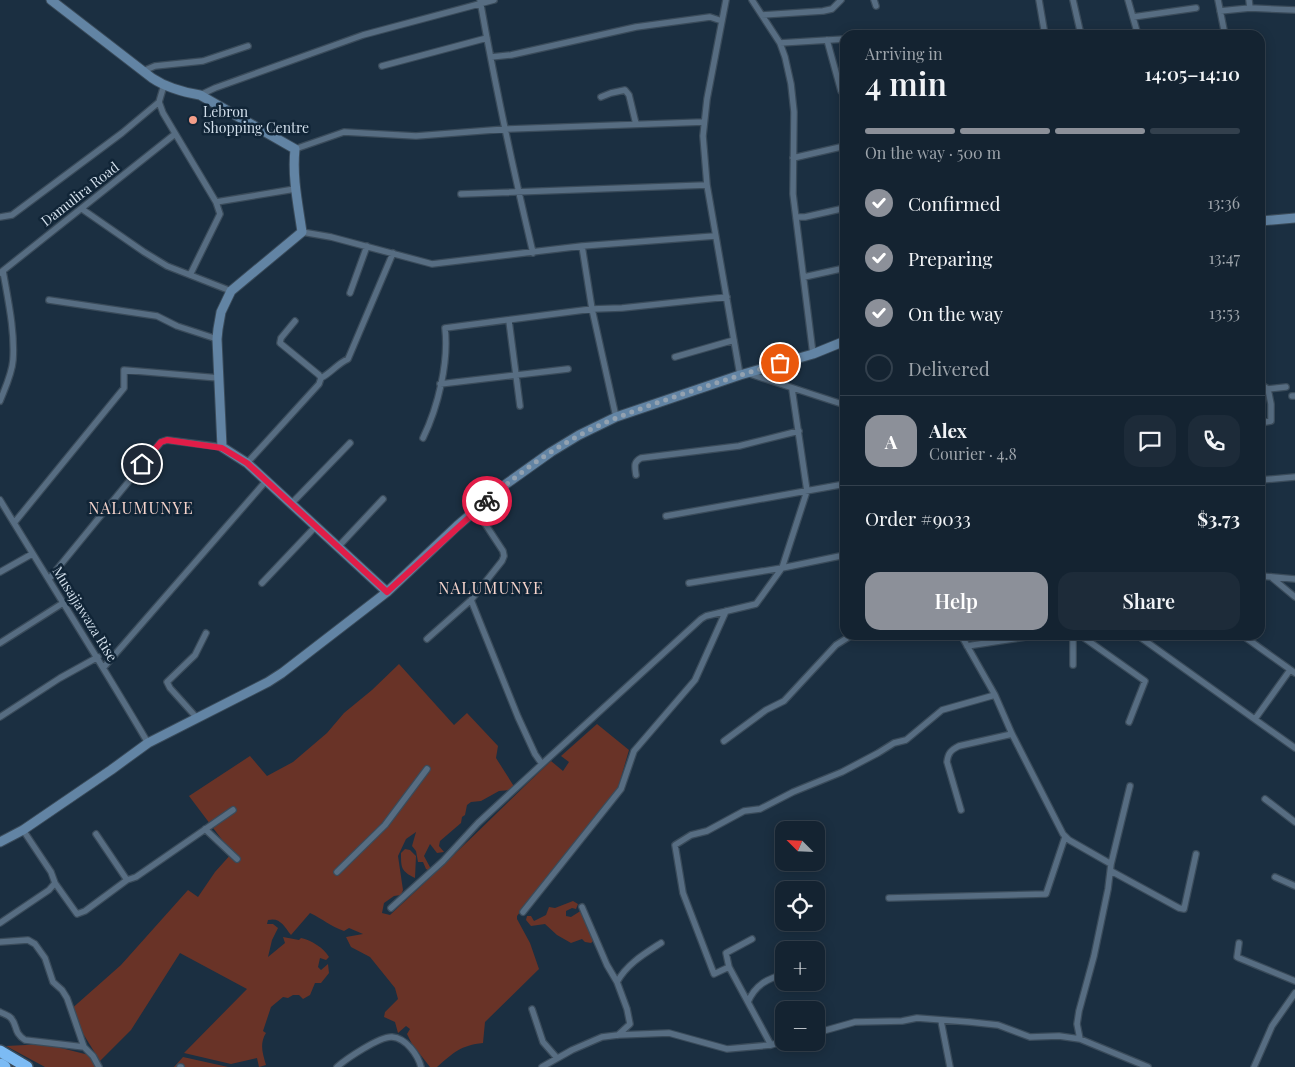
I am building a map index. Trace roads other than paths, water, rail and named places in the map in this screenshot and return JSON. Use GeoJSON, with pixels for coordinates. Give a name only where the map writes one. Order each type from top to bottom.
{"type":"FeatureCollection","features":[{"type":"Feature","properties":{"kind":"highway"},"geometry":{"type":"LineString","coordinates":[[0,1051],[27,1067]]}},
{"type":"Feature","properties":{"kind":"highway"},"geometry":{"type":"LineString","coordinates":[[0,1064],[5,1067]]}},
{"type":"Feature","properties":{"kind":"street"},"geometry":{"type":"LineString","coordinates":[[50,0],[164,86],[183,92],[200,94],[294,149],[344,132],[416,136],[506,129],[704,122]]}},
{"type":"Feature","properties":{"kind":"street"},"geometry":{"type":"LineString","coordinates":[[200,94],[363,35],[494,0]]}},
{"type":"Feature","properties":{"kind":"street"},"geometry":{"type":"LineString","coordinates":[[726,0],[713,61],[704,122],[706,185],[734,340],[743,374]]}},
{"type":"Feature","properties":{"kind":"street"},"geometry":{"type":"LineString","coordinates":[[752,0],[780,43],[786,57],[791,84],[794,112],[792,186],[813,354]]}},
{"type":"Feature","properties":{"kind":"street"},"geometry":{"type":"LineString","coordinates":[[762,15],[832,9],[841,0]]}},
{"type":"Feature","properties":{"kind":"street"},"geometry":{"type":"LineString","coordinates":[[1039,0],[1044,30]]}},
{"type":"Feature","properties":{"kind":"street"},"geometry":{"type":"LineString","coordinates":[[1073,0],[1080,30]]}},
{"type":"Feature","properties":{"kind":"street"},"geometry":{"type":"LineString","coordinates":[[1128,0],[1137,30]]}},
{"type":"Feature","properties":{"kind":"street"},"geometry":{"type":"LineString","coordinates":[[1218,0],[1223,30]]}},
{"type":"Feature","properties":{"kind":"street"},"geometry":{"type":"LineString","coordinates":[[1249,0],[1250,8]]}},
{"type":"Feature","properties":{"kind":"street"},"geometry":{"type":"LineString","coordinates":[[481,2],[533,253]]}},
{"type":"Feature","properties":{"kind":"street"},"geometry":{"type":"LineString","coordinates":[[1133,18],[1196,8]]}},
{"type":"Feature","properties":{"kind":"street"},"geometry":{"type":"LineString","coordinates":[[1220,11],[1250,8],[1295,10]]}},
{"type":"Feature","properties":{"kind":"street"},"geometry":{"type":"LineString","coordinates":[[491,57],[510,55],[636,27],[710,17],[722,21]]}},
{"type":"Feature","properties":{"kind":"street"},"geometry":{"type":"LineString","coordinates":[[382,66],[487,38]]}},
{"type":"Feature","properties":{"kind":"street"},"geometry":{"type":"LineString","coordinates":[[780,43],[840,39]]}},
{"type":"Feature","properties":{"kind":"street"},"geometry":{"type":"LineString","coordinates":[[827,40],[840,86]]}},
{"type":"Feature","properties":{"kind":"street"},"geometry":{"type":"LineString","coordinates":[[143,71],[155,66],[204,61],[248,46]]}},
{"type":"Feature","properties":{"kind":"street"},"geometry":{"type":"LineString","coordinates":[[0,217],[12,216],[122,133],[159,102],[164,86]]}},
{"type":"Feature","properties":{"kind":"street"},"geometry":{"type":"LineString","coordinates":[[601,97],[626,90],[636,124]]}},
{"type":"Feature","properties":{"kind":"street"},"geometry":{"type":"LineString","coordinates":[[159,102],[175,134],[220,211],[220,217],[190,275]]}},
{"type":"Feature","properties":{"kind":"street","name":"Damulira Road"},"geometry":{"type":"LineString","coordinates":[[1,272],[175,134]]}},
{"type":"Feature","properties":{"kind":"street"},"geometry":{"type":"LineString","coordinates":[[793,158],[840,147]]}},
{"type":"Feature","properties":{"kind":"street"},"geometry":{"type":"LineString","coordinates":[[294,149],[295,189],[302,232]]}},
{"type":"Feature","properties":{"kind":"street"},"geometry":{"type":"LineString","coordinates":[[461,194],[706,185]]}},
{"type":"Feature","properties":{"kind":"street"},"geometry":{"type":"LineString","coordinates":[[216,202],[295,189]]}},
{"type":"Feature","properties":{"kind":"street"},"geometry":{"type":"LineString","coordinates":[[82,209],[167,266],[231,291]]}},
{"type":"Feature","properties":{"kind":"street"},"geometry":{"type":"LineString","coordinates":[[797,218],[840,209]]}},
{"type":"Feature","properties":{"kind":"street"},"geometry":{"type":"LineString","coordinates":[[1265,221],[1295,218]]}},
{"type":"Feature","properties":{"kind":"street"},"geometry":{"type":"LineString","coordinates":[[222,448],[217,339],[221,312],[231,291],[302,232],[331,237],[432,264],[582,246],[715,236]]}},
{"type":"Feature","properties":{"kind":"street"},"geometry":{"type":"LineString","coordinates":[[350,293],[366,246]]}},
{"type":"Feature","properties":{"kind":"street"},"geometry":{"type":"LineString","coordinates":[[582,246],[592,309],[616,417]]}},
{"type":"Feature","properties":{"kind":"street"},"geometry":{"type":"LineString","coordinates":[[247,463],[319,384],[321,378],[330,374],[340,363],[348,359],[393,253]]}},
{"type":"Feature","properties":{"kind":"street"},"geometry":{"type":"LineString","coordinates":[[804,277],[840,269]]}},
{"type":"Feature","properties":{"kind":"street"},"geometry":{"type":"LineString","coordinates":[[0,401],[10,375],[13,360],[13,336],[1,272]]}},
{"type":"Feature","properties":{"kind":"street"},"geometry":{"type":"LineString","coordinates":[[423,438],[432,419],[440,384],[446,351],[445,328],[592,309],[622,308],[727,297]]}},
{"type":"Feature","properties":{"kind":"street"},"geometry":{"type":"LineString","coordinates":[[50,300],[156,316],[177,326],[217,339]]}},
{"type":"Feature","properties":{"kind":"street"},"geometry":{"type":"LineString","coordinates":[[295,321],[281,338],[280,343],[321,378]]}},
{"type":"Feature","properties":{"kind":"street"},"geometry":{"type":"LineString","coordinates":[[509,321],[520,406]]}},
{"type":"Feature","properties":{"kind":"street"},"geometry":{"type":"LineString","coordinates":[[675,357],[734,340]]}},
{"type":"Feature","properties":{"kind":"street"},"geometry":{"type":"LineString","coordinates":[[0,842],[23,830],[148,743],[282,673],[387,592],[506,484],[579,435],[616,417],[743,374],[813,354],[840,343]]}},
{"type":"Feature","properties":{"kind":"street"},"geometry":{"type":"LineString","coordinates":[[440,384],[568,369]]}},
{"type":"Feature","properties":{"kind":"street"},"geometry":{"type":"LineString","coordinates":[[14,523],[124,388],[124,370],[219,378]]}},
{"type":"Feature","properties":{"kind":"street"},"geometry":{"type":"LineString","coordinates":[[743,374],[840,403]]}},
{"type":"Feature","properties":{"kind":"street"},"geometry":{"type":"LineString","coordinates":[[1265,387],[1268,389],[1286,387]]}},
{"type":"Feature","properties":{"kind":"street"},"geometry":{"type":"LineString","coordinates":[[391,908],[443,861],[478,823],[701,619],[706,616],[756,604],[782,568],[807,491],[792,389]]}},
{"type":"Feature","properties":{"kind":"street"},"geometry":{"type":"LineString","coordinates":[[1265,423],[1271,421],[1271,404],[1268,389]]}},
{"type":"Feature","properties":{"kind":"street"},"geometry":{"type":"LineString","coordinates":[[636,475],[634,465],[641,458],[739,446],[798,431]]}},
{"type":"Feature","properties":{"kind":"street"},"geometry":{"type":"LineString","coordinates":[[49,579],[161,442],[167,440],[222,448],[247,463],[387,592]]}},
{"type":"Feature","properties":{"kind":"street"},"geometry":{"type":"LineString","coordinates":[[292,503],[350,443]]}},
{"type":"Feature","properties":{"kind":"street"},"geometry":{"type":"LineString","coordinates":[[1265,480],[1295,477]]}},
{"type":"Feature","properties":{"kind":"street"},"geometry":{"type":"LineString","coordinates":[[104,668],[266,481]]}},
{"type":"Feature","properties":{"kind":"street"},"geometry":{"type":"LineString","coordinates":[[666,516],[840,485]]}},
{"type":"Feature","properties":{"kind":"street"},"geometry":{"type":"LineString","coordinates":[[338,547],[383,498]]}},
{"type":"Feature","properties":{"kind":"street","name":"Musajjawaza Rise"},"geometry":{"type":"LineString","coordinates":[[0,500],[98,657],[148,743]]}},
{"type":"Feature","properties":{"kind":"street"},"geometry":{"type":"LineString","coordinates":[[427,639],[471,600],[504,556],[476,510]]}},
{"type":"Feature","properties":{"kind":"street"},"geometry":{"type":"LineString","coordinates":[[262,583],[316,526]]}},
{"type":"Feature","properties":{"kind":"street"},"geometry":{"type":"LineString","coordinates":[[0,572],[32,554]]}},
{"type":"Feature","properties":{"kind":"street"},"geometry":{"type":"LineString","coordinates":[[689,583],[782,568],[840,556]]}},
{"type":"Feature","properties":{"kind":"street"},"geometry":{"type":"LineString","coordinates":[[1265,576],[1295,579]]}},
{"type":"Feature","properties":{"kind":"street"},"geometry":{"type":"LineString","coordinates":[[1271,577],[1295,596]]}},
{"type":"Feature","properties":{"kind":"street"},"geometry":{"type":"LineString","coordinates":[[471,600],[534,754],[542,764]]}},
{"type":"Feature","properties":{"kind":"street"},"geometry":{"type":"LineString","coordinates":[[0,643],[64,603]]}},
{"type":"Feature","properties":{"kind":"street"},"geometry":{"type":"LineString","coordinates":[[523,912],[621,789],[634,751],[696,680],[726,611]]}},
{"type":"Feature","properties":{"kind":"street"},"geometry":{"type":"LineString","coordinates":[[196,718],[167,682],[195,655],[206,633]]}},
{"type":"Feature","properties":{"kind":"street"},"geometry":{"type":"LineString","coordinates":[[724,741],[766,710],[784,701],[836,645],[844,640]]}},
{"type":"Feature","properties":{"kind":"street"},"geometry":{"type":"LineString","coordinates":[[964,640],[995,695],[1012,734],[1065,837],[1111,868],[1179,908],[1184,908],[1196,854]]}},
{"type":"Feature","properties":{"kind":"street"},"geometry":{"type":"LineString","coordinates":[[967,646],[1006,640]]}},
{"type":"Feature","properties":{"kind":"street"},"geometry":{"type":"LineString","coordinates":[[1073,640],[1073,665]]}},
{"type":"Feature","properties":{"kind":"street"},"geometry":{"type":"LineString","coordinates":[[1087,640],[1145,681],[1129,722]]}},
{"type":"Feature","properties":{"kind":"street"},"geometry":{"type":"LineString","coordinates":[[1144,640],[1295,748]]}},
{"type":"Feature","properties":{"kind":"street"},"geometry":{"type":"LineString","coordinates":[[1249,640],[1292,672],[1255,719]]}},
{"type":"Feature","properties":{"kind":"street"},"geometry":{"type":"LineString","coordinates":[[0,717],[60,678],[98,657]]}},
{"type":"Feature","properties":{"kind":"street"},"geometry":{"type":"LineString","coordinates":[[729,966],[714,974],[683,892],[676,846],[691,835],[707,831],[744,811],[760,809],[793,792],[842,772],[894,743],[906,740],[942,710],[995,695]]}},
{"type":"Feature","properties":{"kind":"street"},"geometry":{"type":"LineString","coordinates":[[961,810],[947,762],[948,754],[959,746],[1012,734]]}},
{"type":"Feature","properties":{"kind":"street"},"geometry":{"type":"LineString","coordinates":[[337,872],[385,825],[427,769]]}},
{"type":"Feature","properties":{"kind":"street"},"geometry":{"type":"LineString","coordinates":[[1080,1039],[1077,1024],[1079,1011],[1094,956],[1111,868],[1130,786]]}},
{"type":"Feature","properties":{"kind":"street"},"geometry":{"type":"LineString","coordinates":[[1265,800],[1295,822]]}},
{"type":"Feature","properties":{"kind":"street"},"geometry":{"type":"LineString","coordinates":[[23,830],[51,872],[55,883],[78,914],[85,911],[127,880],[136,877],[233,810]]}},
{"type":"Feature","properties":{"kind":"street"},"geometry":{"type":"LineString","coordinates":[[205,829],[237,859]]}},
{"type":"Feature","properties":{"kind":"street"},"geometry":{"type":"LineString","coordinates":[[96,834],[127,880]]}},
{"type":"Feature","properties":{"kind":"street"},"geometry":{"type":"LineString","coordinates":[[889,898],[1046,894],[1065,837]]}},
{"type":"Feature","properties":{"kind":"street"},"geometry":{"type":"LineString","coordinates":[[1275,877],[1295,886]]}},
{"type":"Feature","properties":{"kind":"street"},"geometry":{"type":"LineString","coordinates":[[0,923],[49,890],[55,883]]}},
{"type":"Feature","properties":{"kind":"street"},"geometry":{"type":"LineString","coordinates":[[582,907],[607,965],[617,982],[627,1009],[630,1024],[618,1035]]}},
{"type":"Feature","properties":{"kind":"street"},"geometry":{"type":"LineString","coordinates":[[752,939],[726,953],[729,966],[771,1045]]}},
{"type":"Feature","properties":{"kind":"street"},"geometry":{"type":"LineString","coordinates":[[0,942],[28,940],[35,944],[45,958],[53,982],[62,990],[66,998],[84,1047],[93,1056],[99,1067]]}},
{"type":"Feature","properties":{"kind":"street"},"geometry":{"type":"LineString","coordinates":[[617,982],[623,970],[661,943]]}},
{"type":"Feature","properties":{"kind":"street"},"geometry":{"type":"LineString","coordinates":[[1240,943],[1237,957],[1295,981]]}},
{"type":"Feature","properties":{"kind":"street"},"geometry":{"type":"LineString","coordinates":[[748,1002],[752,992],[762,983],[775,978]]}},
{"type":"Feature","properties":{"kind":"street"},"geometry":{"type":"LineString","coordinates":[[1254,1067],[1272,1026],[1295,994]]}},
{"type":"Feature","properties":{"kind":"street"},"geometry":{"type":"LineString","coordinates":[[532,1009],[543,1042],[557,1058]]}},
{"type":"Feature","properties":{"kind":"street"},"geometry":{"type":"LineString","coordinates":[[0,1012],[9,1016],[14,1021],[19,1036],[25,1040],[84,1047]]}},
{"type":"Feature","properties":{"kind":"street"},"geometry":{"type":"LineString","coordinates":[[825,1031],[856,1022],[902,1022],[917,1018],[998,1025],[1030,1037],[1058,1036],[1080,1039],[1148,1067]]}},
{"type":"Feature","properties":{"kind":"street"},"geometry":{"type":"LineString","coordinates":[[941,1021],[950,1067]]}},
{"type":"Feature","properties":{"kind":"street"},"geometry":{"type":"LineString","coordinates":[[542,1067],[602,1037],[618,1035],[669,1033],[727,1049],[775,1044]]}},
{"type":"Feature","properties":{"kind":"street"},"geometry":{"type":"LineString","coordinates":[[337,1067],[358,1051],[393,1037],[402,1040],[411,1049],[422,1066]]}},
{"type":"Feature","properties":{"kind":"place","name":"Lebron Shopping Centre"},"geometry":{"type":"Point","coordinates":[193,120]}},
{"type":"Feature","properties":{"kind":"district","name":"NALUMUNYE"},"geometry":{"type":"Point","coordinates":[141,508]}},
{"type":"Feature","properties":{"kind":"district","name":"NALUMUNYE"},"geometry":{"type":"Point","coordinates":[491,588]}}]}
